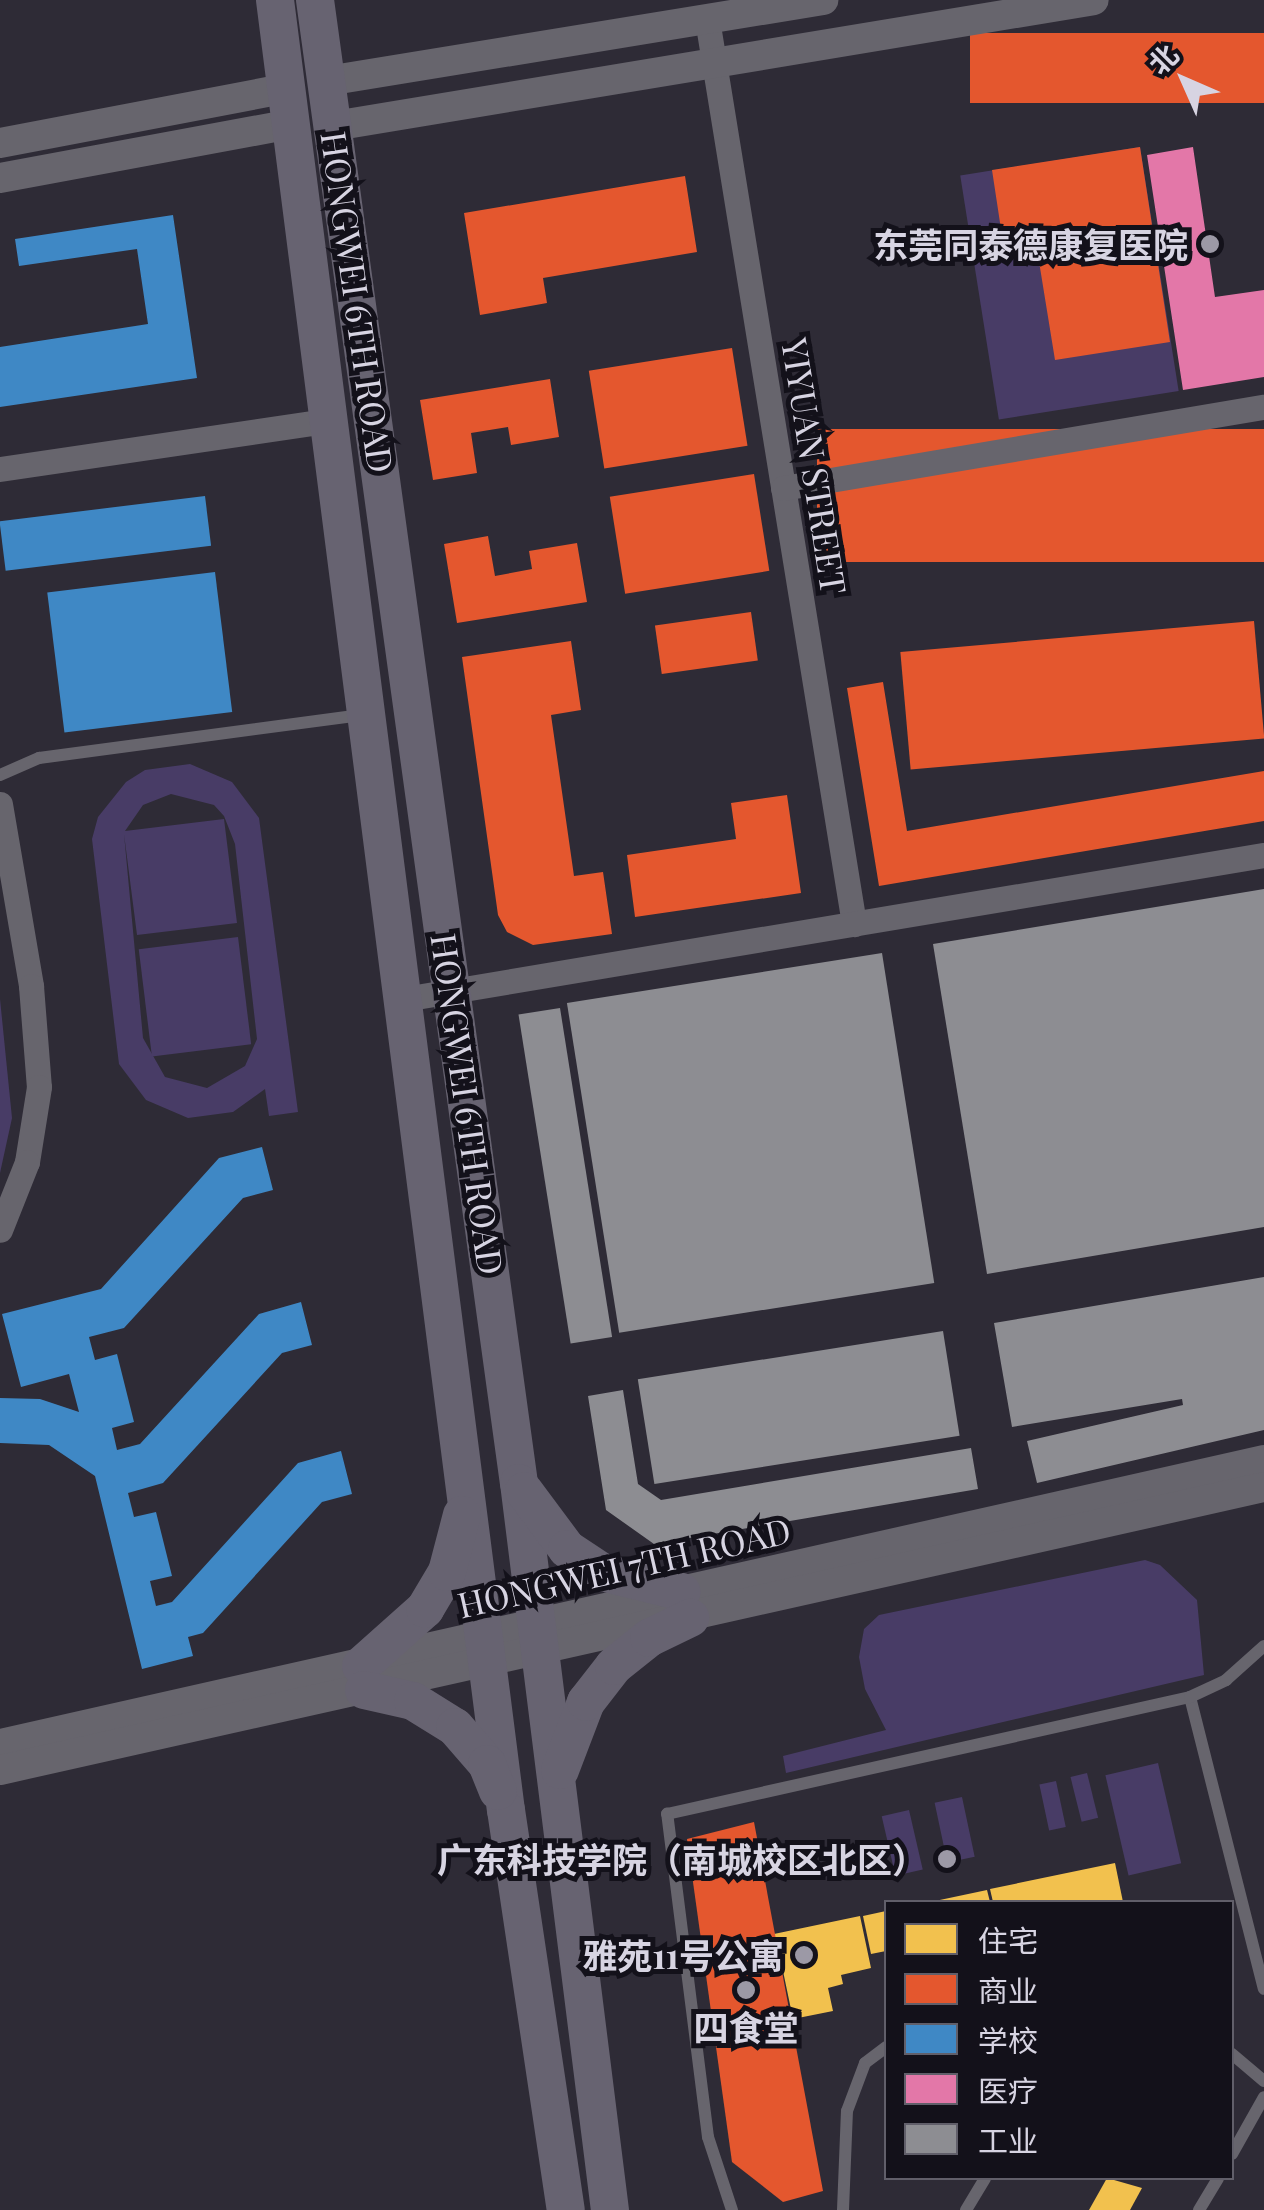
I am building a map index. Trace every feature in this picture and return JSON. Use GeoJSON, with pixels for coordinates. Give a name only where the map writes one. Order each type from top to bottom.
{"type":"FeatureCollection","features":[{"type":"Feature","properties":{"kind":"main road","name":"HONGWEI 6TH ROAD"},"geometry":{"type":"LineString","coordinates":[[276,0],[506,1810],[566,2210]]}},
{"type":"Feature","properties":{"kind":"main road","name":"HONGWEI 6TH ROAD"},"geometry":{"type":"LineString","coordinates":[[315,0],[519,1483],[610,2210]]}},
{"type":"Feature","properties":{"kind":"main road"},"geometry":{"type":"LineString","coordinates":[[519,1483],[539,1519],[602,1572],[686,1605],[604,1678],[566,1742],[556,1786]]}},
{"type":"Feature","properties":{"kind":"main road"},"geometry":{"type":"LineString","coordinates":[[465,1488],[461,1531],[426,1609],[363,1678],[455,1727],[487,1764],[506,1810]]}},
{"type":"Feature","properties":{"kind":"street"},"geometry":{"type":"LineString","coordinates":[[327,81],[823,0]]}},
{"type":"Feature","properties":{"kind":"street"},"geometry":{"type":"LineString","coordinates":[[334,126],[1094,0]]}},
{"type":"Feature","properties":{"kind":"street","name":"YIYUAN STREET"},"geometry":{"type":"LineString","coordinates":[[706,19],[854,924]]}},
{"type":"Feature","properties":{"kind":"street"},"geometry":{"type":"LineString","coordinates":[[0,143],[290,106]]}},
{"type":"Feature","properties":{"kind":"street"},"geometry":{"type":"LineString","coordinates":[[0,178],[290,106]]}},
{"type":"Feature","properties":{"kind":"street"},"geometry":{"type":"LineString","coordinates":[[783,488],[1264,407]]}},
{"type":"Feature","properties":{"kind":"street"},"geometry":{"type":"LineString","coordinates":[[0,470],[331,420]]}},
{"type":"Feature","properties":{"kind":"street"},"geometry":{"type":"LineString","coordinates":[[0,804],[32,986],[39,1087],[27,1162],[0,1230]]}},
{"type":"Feature","properties":{"kind":"street"},"geometry":{"type":"LineString","coordinates":[[404,1000],[1264,855]]}},
{"type":"Feature","properties":{"kind":"street","name":"HONGWEI 7TH ROAD"},"geometry":{"type":"LineString","coordinates":[[686,1605],[1264,1460]]}},
{"type":"Feature","properties":{"kind":"street","name":"HONGWEI 7TH ROAD"},"geometry":{"type":"LineString","coordinates":[[0,1770],[487,1649],[1264,1488]]}},
{"type":"Feature","properties":{"kind":"street","name":"HONGWEI 7TH ROAD"},"geometry":{"type":"LineString","coordinates":[[0,1744],[363,1678]]}},
{"type":"Feature","properties":{"kind":"lane"},"geometry":{"type":"LineString","coordinates":[[0,775],[39,758],[368,714]]}},
{"type":"Feature","properties":{"kind":"lane"},"geometry":{"type":"LineString","coordinates":[[732,2210],[708,2137],[667,1814],[1190,1697],[1226,1680],[1264,1646]]}},
{"type":"Feature","properties":{"kind":"lane"},"geometry":{"type":"LineString","coordinates":[[1190,1697],[1264,1990]]}},
{"type":"Feature","properties":{"kind":"lane"},"geometry":{"type":"LineString","coordinates":[[843,2210],[847,2110],[865,2063],[884,2049]]}},
{"type":"Feature","properties":{"kind":"lane"},"geometry":{"type":"LineString","coordinates":[[1234,2056],[1264,2081]]}},
{"type":"Feature","properties":{"kind":"lane"},"geometry":{"type":"LineString","coordinates":[[1234,2150],[1264,2097]]}},
{"type":"Feature","properties":{"kind":"lane"},"geometry":{"type":"LineString","coordinates":[[966,2210],[984,2180]]}},
{"type":"Feature","properties":{"kind":"lane"},"geometry":{"type":"LineString","coordinates":[[1200,2210],[1217,2180]]}},
{"type":"Feature","properties":{"kind":"shaded area"},"geometry":{"type":"Polygon","coordinates":[[[1140,147],[1179,391],[999,419],[960,175],[1140,147]]]}},
{"type":"Feature","properties":{"kind":"shaded area"},"geometry":{"type":"Polygon","coordinates":[[[190,764],[232,782],[259,818],[298,1112],[269,1116],[265,1089],[233,1112],[188,1118],[146,1100],[119,1064],[92,839],[98,817],[126,782],[145,770],[190,764]],[[171,794],[143,805],[125,831],[224,819],[237,923],[137,935],[124,834],[143,1038],[165,1077],[207,1088],[245,1066],[257,1039],[235,844],[224,816],[214,805],[171,794]]]}},
{"type":"Feature","properties":{"kind":"shaded area"},"geometry":{"type":"Polygon","coordinates":[[[238,937],[251,1044],[152,1056],[139,949],[238,937]]]}},
{"type":"Feature","properties":{"kind":"shaded area"},"geometry":{"type":"Polygon","coordinates":[[[0,999],[12,1118],[0,1173],[0,999]]]}},
{"type":"Feature","properties":{"kind":"shaded area"},"geometry":{"type":"Polygon","coordinates":[[[1145,1560],[1160,1565],[1197,1600],[1204,1675],[786,1773],[783,1756],[886,1730],[865,1689],[859,1657],[864,1629],[879,1615],[1145,1560]]]}},
{"type":"Feature","properties":{"kind":"shaded area"},"geometry":{"type":"Polygon","coordinates":[[[1158,1763],[1181,1863],[1129,1876],[1105,1775],[1158,1763]]]}},
{"type":"Feature","properties":{"kind":"shaded area"},"geometry":{"type":"Polygon","coordinates":[[[1087,1773],[1098,1818],[1082,1822],[1071,1777],[1087,1773]]]}},
{"type":"Feature","properties":{"kind":"shaded area"},"geometry":{"type":"Polygon","coordinates":[[[1056,1781],[1066,1827],[1049,1831],[1039,1785],[1056,1781]]]}},
{"type":"Feature","properties":{"kind":"shaded area"},"geometry":{"type":"Polygon","coordinates":[[[962,1797],[975,1857],[947,1862],[935,1803],[962,1797]]]}},
{"type":"Feature","properties":{"kind":"shaded area"},"geometry":{"type":"Polygon","coordinates":[[[909,1810],[923,1869],[895,1876],[882,1816],[909,1810]]]}},
{"type":"Feature","properties":{"kind":"building: 住宅"},"geometry":{"type":"Polygon","coordinates":[[[1115,1863],[1123,1900],[993,1900],[990,1889],[1115,1863]]]}},
{"type":"Feature","properties":{"kind":"building: 住宅"},"geometry":{"type":"Polygon","coordinates":[[[987,1890],[990,1900],[940,1900],[987,1890]]]}},
{"type":"Feature","properties":{"kind":"building: 住宅"},"geometry":{"type":"Polygon","coordinates":[[[884,1911],[884,1951],[871,1954],[863,1916],[884,1911]]]}},
{"type":"Feature","properties":{"kind":"building: 住宅","name":"雅苑11号公寓"},"geometry":{"type":"Polygon","coordinates":[[[860,1916],[871,1968],[841,1975],[843,1984],[828,1988],[833,2011],[793,2019],[783,1971],[744,1980],[736,1942],[860,1916]]]}},
{"type":"Feature","properties":{"kind":"building: 住宅"},"geometry":{"type":"Polygon","coordinates":[[[1106,2180],[1142,2188],[1130,2210],[1089,2210],[1106,2180]]]}},
{"type":"Feature","properties":{"kind":"building: 商业"},"geometry":{"type":"Polygon","coordinates":[[[970,33],[1264,33],[1264,103],[970,103],[970,33]]]}},
{"type":"Feature","properties":{"kind":"building: 商业"},"geometry":{"type":"Polygon","coordinates":[[[1140,147],[1170,342],[1055,360],[1036,243],[1004,249],[992,170],[1140,147]]]}},
{"type":"Feature","properties":{"kind":"building: 商业"},"geometry":{"type":"Polygon","coordinates":[[[685,176],[697,252],[543,278],[547,303],[480,315],[464,213],[685,176]]]}},
{"type":"Feature","properties":{"kind":"building: 商业"},"geometry":{"type":"Polygon","coordinates":[[[732,348],[747,446],[604,468],[589,371],[732,348]]]}},
{"type":"Feature","properties":{"kind":"building: 商业"},"geometry":{"type":"Polygon","coordinates":[[[550,379],[559,437],[511,445],[508,427],[471,433],[477,473],[433,480],[420,400],[550,379]]]}},
{"type":"Feature","properties":{"kind":"building: 商业"},"geometry":{"type":"Polygon","coordinates":[[[817,429],[1264,429],[1264,562],[817,562],[817,429]]]}},
{"type":"Feature","properties":{"kind":"building: 商业"},"geometry":{"type":"Polygon","coordinates":[[[754,474],[769,571],[625,594],[610,497],[754,474]]]}},
{"type":"Feature","properties":{"kind":"building: 商业"},"geometry":{"type":"Polygon","coordinates":[[[488,536],[495,576],[532,569],[529,551],[577,543],[587,602],[457,623],[444,544],[488,536]]]}},
{"type":"Feature","properties":{"kind":"building: 商业"},"geometry":{"type":"Polygon","coordinates":[[[751,612],[758,661],[662,674],[655,625],[751,612]]]}},
{"type":"Feature","properties":{"kind":"building: 商业"},"geometry":{"type":"Polygon","coordinates":[[[1254,621],[1264,739],[911,769],[900,652],[1254,621]]]}},
{"type":"Feature","properties":{"kind":"building: 商业"},"geometry":{"type":"Polygon","coordinates":[[[571,641],[581,710],[551,715],[574,876],[603,872],[612,934],[533,945],[507,932],[498,915],[462,657],[571,641]]]}},
{"type":"Feature","properties":{"kind":"building: 商业"},"geometry":{"type":"Polygon","coordinates":[[[883,682],[907,831],[1264,771],[1264,821],[879,886],[847,688],[883,682]]]}},
{"type":"Feature","properties":{"kind":"building: 商业"},"geometry":{"type":"Polygon","coordinates":[[[787,795],[801,893],[635,917],[627,855],[736,839],[731,803],[787,795]]]}},
{"type":"Feature","properties":{"kind":"building: 商业","name":"四食堂"},"geometry":{"type":"Polygon","coordinates":[[[754,1822],[823,2191],[783,2202],[732,2162],[687,1839],[754,1822]]]}},
{"type":"Feature","properties":{"kind":"building: 学校"},"geometry":{"type":"Polygon","coordinates":[[[173,215],[197,378],[0,407],[0,347],[148,324],[137,249],[19,266],[15,239],[173,215]]]}},
{"type":"Feature","properties":{"kind":"building: 学校"},"geometry":{"type":"Polygon","coordinates":[[[205,496],[211,546],[6,571],[0,521],[205,496]]]}},
{"type":"Feature","properties":{"kind":"building: 学校"},"geometry":{"type":"Polygon","coordinates":[[[215,572],[232,712],[64,733],[47,593],[215,572]]]}},
{"type":"Feature","properties":{"kind":"building: 学校"},"geometry":{"type":"Polygon","coordinates":[[[262,1147],[273,1190],[243,1198],[124,1328],[89,1337],[95,1360],[117,1354],[134,1422],[112,1428],[117,1450],[140,1444],[259,1314],[301,1302],[312,1345],[282,1353],[163,1483],[128,1493],[134,1517],[156,1512],[172,1576],[150,1581],[156,1606],[172,1602],[298,1463],[341,1451],[352,1494],[322,1502],[203,1633],[188,1637],[193,1656],[142,1669],[95,1476],[49,1445],[0,1443],[0,1398],[40,1399],[79,1412],[69,1374],[21,1387],[2,1314],[101,1289],[219,1158],[262,1147]]]}},
{"type":"Feature","properties":{"kind":"building: 医疗"},"geometry":{"type":"Polygon","coordinates":[[[1193,147],[1215,297],[1264,290],[1264,377],[1183,390],[1147,155],[1193,147]]]}},
{"type":"Feature","properties":{"kind":"building: 工业"},"geometry":{"type":"Polygon","coordinates":[[[1264,889],[1264,1227],[987,1274],[933,944],[1264,889]]]}},
{"type":"Feature","properties":{"kind":"building: 工业"},"geometry":{"type":"Polygon","coordinates":[[[882,953],[934,1283],[619,1333],[567,1003],[882,953]]]}},
{"type":"Feature","properties":{"kind":"building: 工业"},"geometry":{"type":"Polygon","coordinates":[[[560,1008],[612,1337],[571,1343],[519,1015],[560,1008]]]}},
{"type":"Feature","properties":{"kind":"building: 工业"},"geometry":{"type":"Polygon","coordinates":[[[1264,1277],[1264,1430],[1037,1483],[1027,1441],[1183,1405],[1182,1399],[1012,1427],[994,1323],[1264,1277]]]}},
{"type":"Feature","properties":{"kind":"building: 工业"},"geometry":{"type":"Polygon","coordinates":[[[943,1331],[960,1436],[654,1484],[638,1379],[943,1331]]]}},
{"type":"Feature","properties":{"kind":"building: 工业"},"geometry":{"type":"Polygon","coordinates":[[[623,1390],[638,1484],[661,1500],[971,1448],[978,1489],[654,1544],[606,1510],[588,1396],[623,1390]]]}},
{"type":"Feature","properties":{"kind":"place","name":"东莞同泰德康复医院"},"geometry":{"type":"Point","coordinates":[1210,244]}},
{"type":"Feature","properties":{"kind":"place","name":"广东科技学院（南城校区北区）"},"geometry":{"type":"Point","coordinates":[947,1859]}},
{"type":"Feature","properties":{"kind":"place","name":"雅苑11号公寓"},"geometry":{"type":"Point","coordinates":[804,1955]}},
{"type":"Feature","properties":{"kind":"place","name":"四食堂"},"geometry":{"type":"Point","coordinates":[746,1990]}}]}
